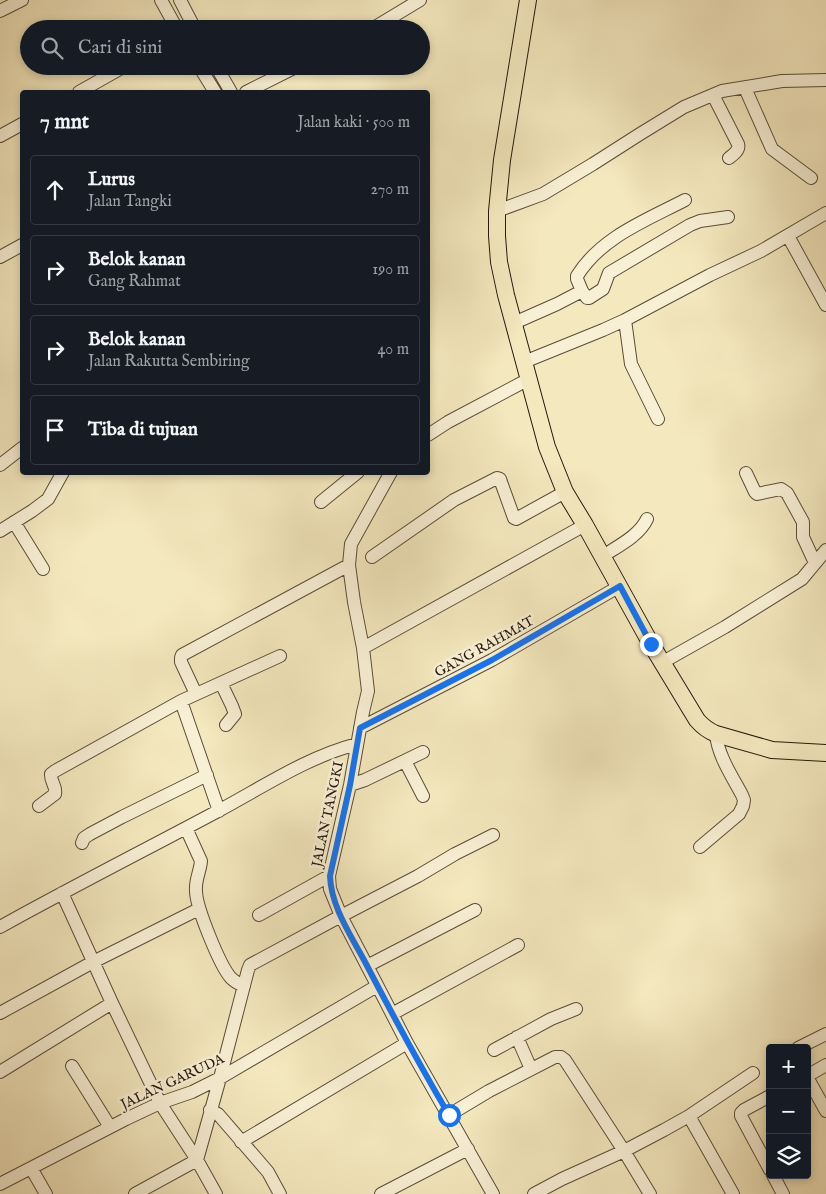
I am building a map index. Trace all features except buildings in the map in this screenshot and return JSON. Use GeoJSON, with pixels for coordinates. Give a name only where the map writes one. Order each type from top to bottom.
{"type":"FeatureCollection","features":[{"type":"Feature","properties":{"kind":"main road"},"geometry":{"type":"LineString","coordinates":[[528,0],[502,160],[497,211],[497,236],[499,262],[524,362],[547,446],[565,492],[620,586],[651,644],[697,720],[709,731],[716,734],[772,750],[826,753]]}},
{"type":"Feature","properties":{"kind":"street"},"geometry":{"type":"LineString","coordinates":[[0,12],[22,0]]}},
{"type":"Feature","properties":{"kind":"street"},"geometry":{"type":"LineString","coordinates":[[161,0],[172,20]]}},
{"type":"Feature","properties":{"kind":"street"},"geometry":{"type":"LineString","coordinates":[[180,0],[190,20]]}},
{"type":"Feature","properties":{"kind":"street"},"geometry":{"type":"LineString","coordinates":[[387,20],[420,0]]}},
{"type":"Feature","properties":{"kind":"street"},"geometry":{"type":"LineString","coordinates":[[83,90],[109,75]]}},
{"type":"Feature","properties":{"kind":"street"},"geometry":{"type":"LineString","coordinates":[[205,75],[214,90]]}},
{"type":"Feature","properties":{"kind":"street"},"geometry":{"type":"LineString","coordinates":[[221,75],[230,90]]}},
{"type":"Feature","properties":{"kind":"street"},"geometry":{"type":"LineString","coordinates":[[250,90],[280,75]]}},
{"type":"Feature","properties":{"kind":"street"},"geometry":{"type":"LineString","coordinates":[[497,211],[543,194],[684,107],[722,91],[782,81],[826,80]]}},
{"type":"Feature","properties":{"kind":"street"},"geometry":{"type":"LineString","coordinates":[[745,88],[772,149],[811,178]]}},
{"type":"Feature","properties":{"kind":"street"},"geometry":{"type":"LineString","coordinates":[[713,95],[739,147],[729,158]]}},
{"type":"Feature","properties":{"kind":"street"},"geometry":{"type":"LineString","coordinates":[[0,136],[20,125]]}},
{"type":"Feature","properties":{"kind":"street"},"geometry":{"type":"LineString","coordinates":[[685,200],[628,229],[598,251],[577,276],[577,280],[587,298],[603,289],[609,273],[695,223],[728,217]]}},
{"type":"Feature","properties":{"kind":"street"},"geometry":{"type":"LineString","coordinates":[[524,362],[625,320],[710,274],[761,251],[826,212]]}},
{"type":"Feature","properties":{"kind":"street"},"geometry":{"type":"LineString","coordinates":[[788,236],[826,305]]}},
{"type":"Feature","properties":{"kind":"street"},"geometry":{"type":"LineString","coordinates":[[0,257],[20,246]]}},
{"type":"Feature","properties":{"kind":"street"},"geometry":{"type":"LineString","coordinates":[[514,322],[582,291]]}},
{"type":"Feature","properties":{"kind":"street"},"geometry":{"type":"LineString","coordinates":[[625,320],[630,364],[658,419]]}},
{"type":"Feature","properties":{"kind":"street"},"geometry":{"type":"LineString","coordinates":[[430,434],[448,422],[529,379]]}},
{"type":"Feature","properties":{"kind":"street"},"geometry":{"type":"LineString","coordinates":[[0,465],[20,450]]}},
{"type":"Feature","properties":{"kind":"street"},"geometry":{"type":"LineString","coordinates":[[746,473],[755,492],[758,494],[781,489],[787,493],[803,522],[803,536],[815,563]]}},
{"type":"Feature","properties":{"kind":"street"},"geometry":{"type":"LineString","coordinates":[[0,531],[48,499],[61,475]]}},
{"type":"Feature","properties":{"kind":"street"},"geometry":{"type":"LineString","coordinates":[[322,502],[354,475]]}},
{"type":"Feature","properties":{"kind":"street","name":"JALAN TANGKI"},"geometry":{"type":"LineString","coordinates":[[389,475],[352,544],[349,565],[363,648],[368,692],[330,876],[330,889],[341,916],[407,1043],[493,1194]]}},
{"type":"Feature","properties":{"kind":"street"},"geometry":{"type":"LineString","coordinates":[[372,557],[454,500],[497,478],[500,479],[516,519],[565,492]]}},
{"type":"Feature","properties":{"kind":"street"},"geometry":{"type":"LineString","coordinates":[[603,556],[634,535],[641,529],[647,519]]}},
{"type":"Feature","properties":{"kind":"street"},"geometry":{"type":"LineString","coordinates":[[14,522],[43,569]]}},
{"type":"Feature","properties":{"kind":"street"},"geometry":{"type":"LineString","coordinates":[[363,648],[585,525]]}},
{"type":"Feature","properties":{"kind":"street"},"geometry":{"type":"LineString","coordinates":[[663,662],[724,627],[804,577],[826,550]]}},
{"type":"Feature","properties":{"kind":"street"},"geometry":{"type":"LineString","coordinates":[[196,694],[181,662],[182,655],[349,565]]}},
{"type":"Feature","properties":{"kind":"street","name":"GANG RAHMAT"},"geometry":{"type":"LineString","coordinates":[[360,728],[492,660],[620,586]]}},
{"type":"Feature","properties":{"kind":"street"},"geometry":{"type":"LineString","coordinates":[[39,806],[52,798],[56,792],[50,778],[52,773],[180,701],[280,656]]}},
{"type":"Feature","properties":{"kind":"street"},"geometry":{"type":"LineString","coordinates":[[221,683],[234,714],[226,725]]}},
{"type":"Feature","properties":{"kind":"street"},"geometry":{"type":"LineString","coordinates":[[180,701],[219,811]]}},
{"type":"Feature","properties":{"kind":"street"},"geometry":{"type":"LineString","coordinates":[[700,847],[739,814],[744,800],[720,754],[716,734]]}},
{"type":"Feature","properties":{"kind":"street"},"geometry":{"type":"LineString","coordinates":[[0,927],[302,765],[339,748],[357,744]]}},
{"type":"Feature","properties":{"kind":"street"},"geometry":{"type":"LineString","coordinates":[[350,785],[423,752]]}},
{"type":"Feature","properties":{"kind":"street"},"geometry":{"type":"LineString","coordinates":[[405,761],[423,796]]}},
{"type":"Feature","properties":{"kind":"street"},"geometry":{"type":"LineString","coordinates":[[82,843],[84,838],[90,834],[207,775]]}},
{"type":"Feature","properties":{"kind":"street"},"geometry":{"type":"LineString","coordinates":[[186,828],[201,861],[196,879],[199,908],[216,951],[231,979],[244,986]]}},
{"type":"Feature","properties":{"kind":"street"},"geometry":{"type":"LineString","coordinates":[[135,1194],[197,1160],[250,965],[418,876],[455,854],[494,835]]}},
{"type":"Feature","properties":{"kind":"street"},"geometry":{"type":"LineString","coordinates":[[259,915],[330,876]]}},
{"type":"Feature","properties":{"kind":"street"},"geometry":{"type":"LineString","coordinates":[[62,893],[160,1103],[197,1160],[216,1194]]}},
{"type":"Feature","properties":{"kind":"street"},"geometry":{"type":"LineString","coordinates":[[0,1013],[93,962],[199,908]]}},
{"type":"Feature","properties":{"kind":"street"},"geometry":{"type":"LineString","coordinates":[[367,966],[475,910]]}},
{"type":"Feature","properties":{"kind":"street"},"geometry":{"type":"LineString","coordinates":[[392,1014],[518,945]]}},
{"type":"Feature","properties":{"kind":"street","name":"JALAN GARUDA"},"geometry":{"type":"LineString","coordinates":[[0,1184],[110,1127],[160,1103],[192,1092],[220,1078],[377,986],[376,983]]}},
{"type":"Feature","properties":{"kind":"street"},"geometry":{"type":"LineString","coordinates":[[0,1072],[112,1003]]}},
{"type":"Feature","properties":{"kind":"street"},"geometry":{"type":"LineString","coordinates":[[494,1050],[551,1019],[576,1009]]}},
{"type":"Feature","properties":{"kind":"street"},"geometry":{"type":"LineString","coordinates":[[517,1037],[531,1069]]}},
{"type":"Feature","properties":{"kind":"street"},"geometry":{"type":"LineString","coordinates":[[808,1044],[825,1037]]}},
{"type":"Feature","properties":{"kind":"street"},"geometry":{"type":"LineString","coordinates":[[241,1142],[407,1043]]}},
{"type":"Feature","properties":{"kind":"street"},"geometry":{"type":"LineString","coordinates":[[449,1115],[531,1069],[555,1057],[561,1057],[565,1060],[650,1194]]}},
{"type":"Feature","properties":{"kind":"street"},"geometry":{"type":"LineString","coordinates":[[811,1074],[826,1065]]}},
{"type":"Feature","properties":{"kind":"street"},"geometry":{"type":"LineString","coordinates":[[72,1066],[110,1127]]}},
{"type":"Feature","properties":{"kind":"street"},"geometry":{"type":"LineString","coordinates":[[534,1194],[624,1151],[689,1116],[753,1072]]}},
{"type":"Feature","properties":{"kind":"street"},"geometry":{"type":"LineString","coordinates":[[811,1083],[826,1111]]}},
{"type":"Feature","properties":{"kind":"street"},"geometry":{"type":"LineString","coordinates":[[766,1098],[741,1113],[766,1163]]}},
{"type":"Feature","properties":{"kind":"street"},"geometry":{"type":"LineString","coordinates":[[210,1110],[218,1114],[268,1172],[280,1194]]}},
{"type":"Feature","properties":{"kind":"street"},"geometry":{"type":"LineString","coordinates":[[689,1116],[733,1194]]}},
{"type":"Feature","properties":{"kind":"street"},"geometry":{"type":"LineString","coordinates":[[381,1194],[468,1149]]}},
{"type":"Feature","properties":{"kind":"street"},"geometry":{"type":"LineString","coordinates":[[31,1168],[46,1194]]}},
{"type":"Feature","properties":{"kind":"street"},"geometry":{"type":"LineString","coordinates":[[775,1179],[783,1194]]}},
{"type":"Feature","properties":{"kind":"route"},"geometry":{"type":"LineString","coordinates":[[449,1115],[407,1043],[341,916],[330,889],[330,876],[350,785],[360,728],[492,660],[620,586],[651,644]]}}]}
